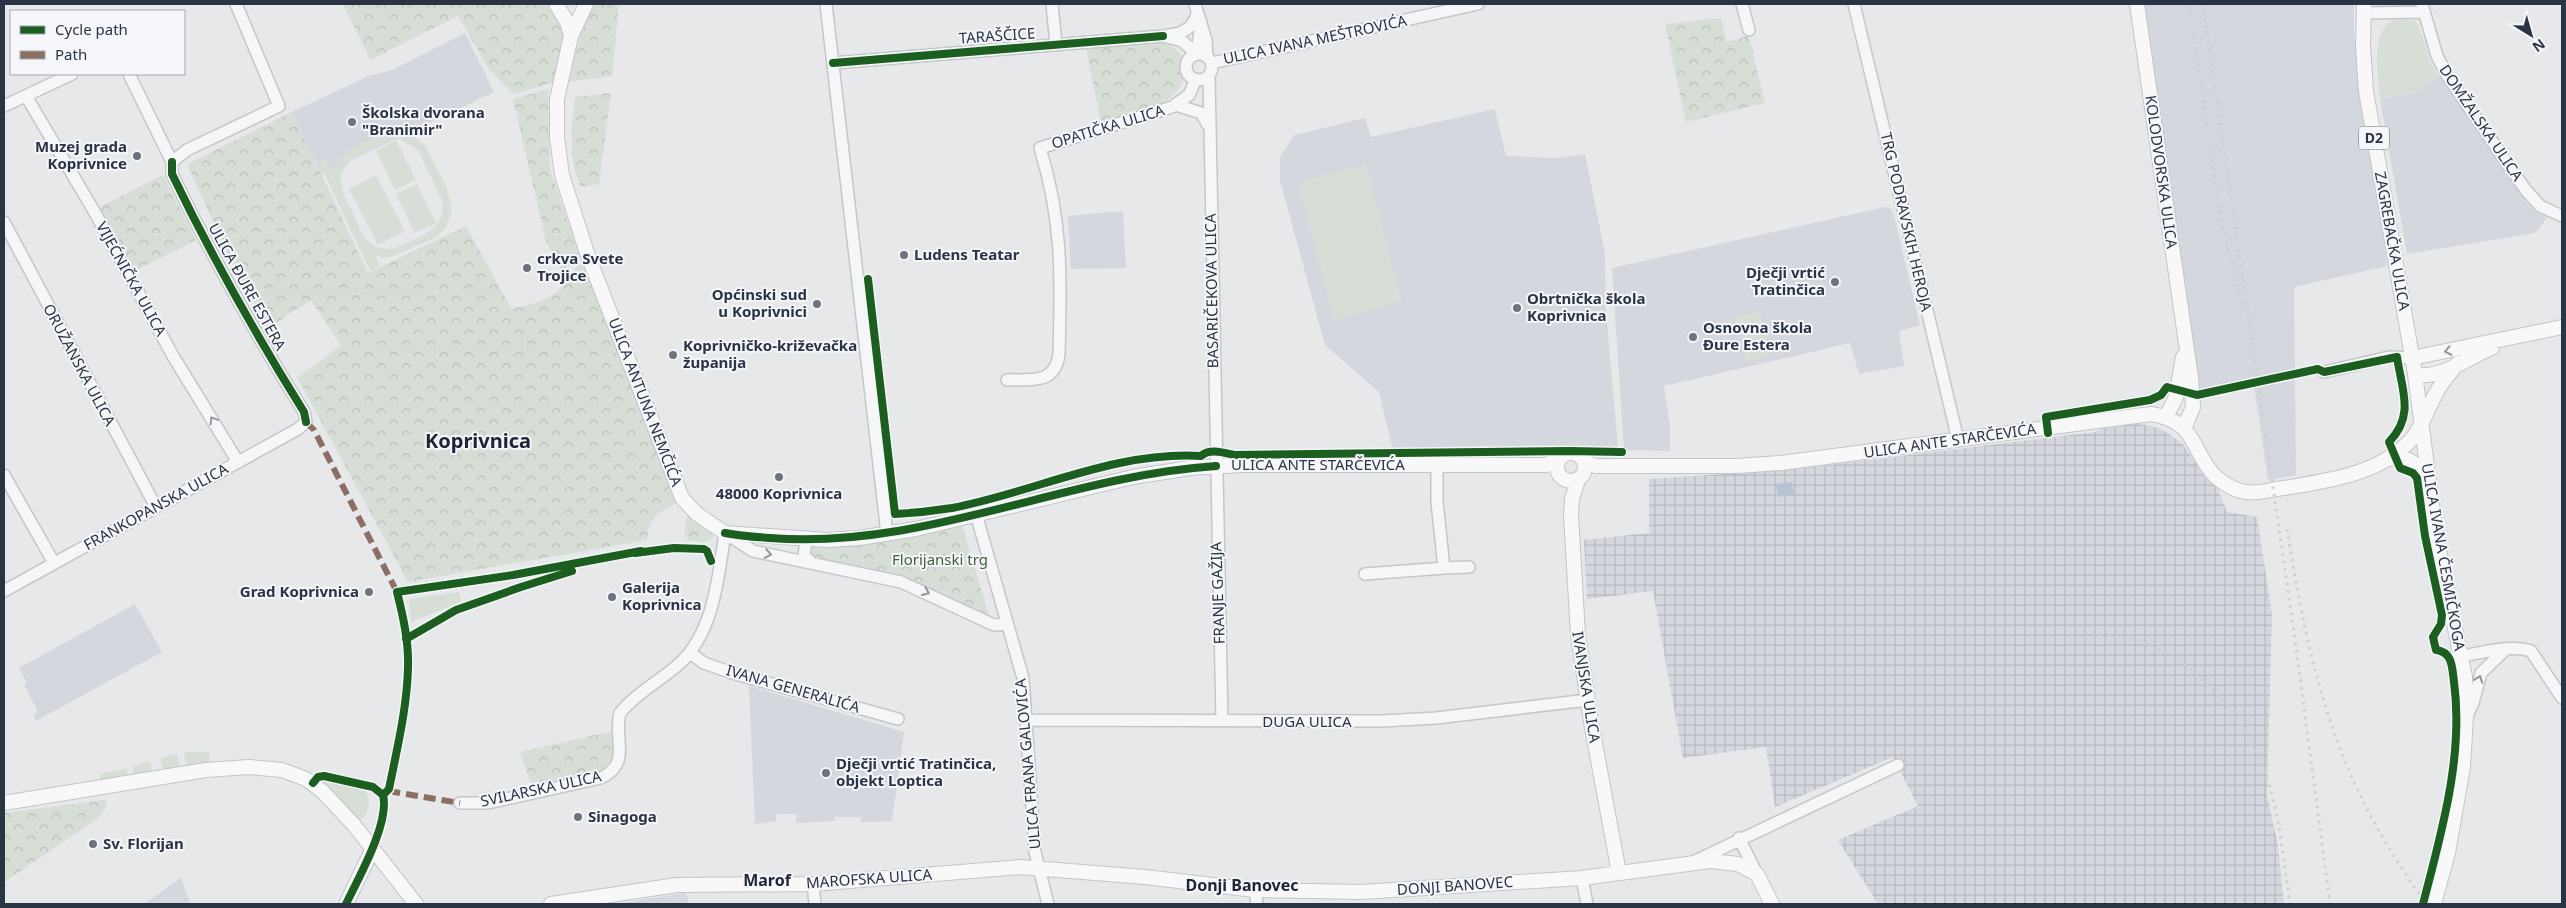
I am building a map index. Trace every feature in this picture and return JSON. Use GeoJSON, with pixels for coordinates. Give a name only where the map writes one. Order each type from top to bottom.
{"type":"FeatureCollection","features":[{"type":"Feature","properties":{"kind":"main road"},"geometry":{"type":"LineString","coordinates":[[556,4],[567,22],[572,36]]}},
{"type":"Feature","properties":{"kind":"main road","name":"ULICA ANTUNA NEMČIĆA"},"geometry":{"type":"LineString","coordinates":[[586,4],[572,36],[557,99],[558,161],[587,253],[682,498],[697,514],[725,533]]}},
{"type":"Feature","properties":{"kind":"main road","name":"KOLODVORSKA ULICA"},"geometry":{"type":"LineString","coordinates":[[2137,4],[2193,401],[2191,418],[2184,428]]}},
{"type":"Feature","properties":{"kind":"main road","name":"ZAGREBAČKA ULICA"},"geometry":{"type":"LineString","coordinates":[[2364,8],[2366,91],[2412,358]]}},
{"type":"Feature","properties":{"kind":"main road"},"geometry":{"type":"LineString","coordinates":[[2412,358],[2562,327]]}},
{"type":"Feature","properties":{"kind":"main road"},"geometry":{"type":"LineString","coordinates":[[2415,374],[2431,374],[2513,338]]}},
{"type":"Feature","properties":{"kind":"main road","name":"KOLODVORSKA ULICA"},"geometry":{"type":"LineString","coordinates":[[2166,417],[2178,390],[2185,341]]}},
{"type":"Feature","properties":{"kind":"main road","name":"ULICA IVANA ČESMIČKOGA"},"geometry":{"type":"LineString","coordinates":[[2412,358],[2436,535],[2461,656],[2466,717],[2463,766],[2456,811],[2448,853],[2434,904]]}},
{"type":"Feature","properties":{"kind":"main road","name":"ULICA ANTE STARČEVIĆA"},"geometry":{"type":"LineString","coordinates":[[976,514],[1133,476],[1216,466],[1554,466],[1564,455],[1574,453],[1582,472],[1737,466],[1781,463],[2138,414],[2166,417],[2184,428],[2217,477],[2230,486],[2246,492],[2334,479],[2366,469],[2386,460],[2406,445],[2421,424],[2441,384],[2458,363]]}},
{"type":"Feature","properties":{"kind":"main road","name":"ULICA ANTE STARČEVIĆA"},"geometry":{"type":"LineString","coordinates":[[2386,460],[2401,458],[2411,460],[2419,467],[2428,482]]}},
{"type":"Feature","properties":{"kind":"main road"},"geometry":{"type":"LineString","coordinates":[[1554,466],[1562,479],[1582,472]]}},
{"type":"Feature","properties":{"kind":"main road","name":"IVANJSKA ULICA"},"geometry":{"type":"LineString","coordinates":[[1582,472],[1572,499],[1578,635],[1619,873]]}},
{"type":"Feature","properties":{"kind":"main road"},"geometry":{"type":"LineString","coordinates":[[725,533],[806,540],[859,538],[887,534],[976,514]]}},
{"type":"Feature","properties":{"kind":"main road"},"geometry":{"type":"LineString","coordinates":[[4,803],[29,797],[206,770],[270,767],[294,773],[317,786],[373,848],[416,904]]}},
{"type":"Feature","properties":{"kind":"main road"},"geometry":{"type":"LineString","coordinates":[[4,795],[29,797]]}},
{"type":"Feature","properties":{"kind":"main road"},"geometry":{"type":"LineString","coordinates":[[346,904],[373,848]]}},
{"type":"Feature","properties":{"kind":"main road","name":"DONJI BANOVEC"},"geometry":{"type":"LineString","coordinates":[[1038,868],[1145,876],[1256,897],[1582,878],[1692,862],[1732,863],[1757,874]]}},
{"type":"Feature","properties":{"kind":"main road","name":"MAROFSKA ULICA"},"geometry":{"type":"LineString","coordinates":[[551,904],[677,885],[813,884],[995,868],[1038,868]]}},
{"type":"Feature","properties":{"kind":"main road"},"geometry":{"type":"LineString","coordinates":[[1757,874],[1772,904]]}},
{"type":"Feature","properties":{"kind":"street"},"geometry":{"type":"LineString","coordinates":[[172,162],[187,150],[279,106],[236,4]]}},
{"type":"Feature","properties":{"kind":"street"},"geometry":{"type":"LineString","coordinates":[[826,4],[887,534]]}},
{"type":"Feature","properties":{"kind":"street"},"geometry":{"type":"LineString","coordinates":[[1052,4],[1056,45]]}},
{"type":"Feature","properties":{"kind":"street","name":"ULICA IVANA MEŠTROVIĆA"},"geometry":{"type":"LineString","coordinates":[[1201,58],[1478,4]]}},
{"type":"Feature","properties":{"kind":"street"},"geometry":{"type":"LineString","coordinates":[[1742,4],[1749,30]]}},
{"type":"Feature","properties":{"kind":"street","name":"TRG PODRAVSKIH HEROJA"},"geometry":{"type":"LineString","coordinates":[[1854,4],[1958,440]]}},
{"type":"Feature","properties":{"kind":"street","name":"DOMŽALSKA ULICA"},"geometry":{"type":"LineString","coordinates":[[2364,8],[2423,8],[2441,67],[2524,189],[2545,210],[2562,216]]}},
{"type":"Feature","properties":{"kind":"street"},"geometry":{"type":"LineString","coordinates":[[1197,13],[1206,40],[1201,58],[1186,67],[1198,77],[1212,70],[1201,58]]}},
{"type":"Feature","properties":{"kind":"street"},"geometry":{"type":"LineString","coordinates":[[1163,36],[1184,31],[1190,26],[1197,13]]}},
{"type":"Feature","properties":{"kind":"street","name":"TARAŠČICE"},"geometry":{"type":"LineString","coordinates":[[833,63],[1163,36],[1182,41],[1201,58]]}},
{"type":"Feature","properties":{"kind":"street"},"geometry":{"type":"LineString","coordinates":[[4,106],[70,75]]}},
{"type":"Feature","properties":{"kind":"street","name":"ULICA ĐURE ESTERA"},"geometry":{"type":"LineString","coordinates":[[130,75],[172,162],[172,174],[205,244],[252,328],[304,412],[306,422]]}},
{"type":"Feature","properties":{"kind":"street","name":"OPATIČKA ULICA"},"geometry":{"type":"LineString","coordinates":[[1007,380],[1047,378],[1054,371],[1059,355],[1060,248],[1054,198],[1040,148],[1176,106],[1186,86],[1198,77]]}},
{"type":"Feature","properties":{"kind":"street","name":"BASARIČEKOVA ULICA"},"geometry":{"type":"LineString","coordinates":[[1198,77],[1209,115],[1216,466]]}},
{"type":"Feature","properties":{"kind":"street","name":"VIJEĆNIČKA ULICA"},"geometry":{"type":"LineString","coordinates":[[26,96],[94,211],[131,282],[238,462]]}},
{"type":"Feature","properties":{"kind":"street"},"geometry":{"type":"LineString","coordinates":[[1176,106],[1201,113],[1209,127]]}},
{"type":"Feature","properties":{"kind":"street","name":"ORUŽANSKA ULICA"},"geometry":{"type":"LineString","coordinates":[[4,222],[156,507]]}},
{"type":"Feature","properties":{"kind":"street"},"geometry":{"type":"LineString","coordinates":[[2324,372],[2389,358],[2412,358]]}},
{"type":"Feature","properties":{"kind":"street","name":"FRANKOPANSKA ULICA"},"geometry":{"type":"LineString","coordinates":[[4,591],[298,429],[306,422]]}},
{"type":"Feature","properties":{"kind":"street"},"geometry":{"type":"LineString","coordinates":[[1437,465],[1438,510],[1444,568]]}},
{"type":"Feature","properties":{"kind":"street","name":"FRANJE GAŽIJA"},"geometry":{"type":"LineString","coordinates":[[1216,466],[1222,720]]}},
{"type":"Feature","properties":{"kind":"street"},"geometry":{"type":"LineString","coordinates":[[4,475],[54,563]]}},
{"type":"Feature","properties":{"kind":"street"},"geometry":{"type":"LineString","coordinates":[[725,533],[729,538],[753,551],[810,561],[901,582],[994,624],[1006,624],[976,514]]}},
{"type":"Feature","properties":{"kind":"street","name":"SVILARSKA ULICA"},"geometry":{"type":"LineString","coordinates":[[460,804],[488,803],[601,778],[610,774],[619,760],[617,734],[620,713],[690,653],[712,603],[725,533]]}},
{"type":"Feature","properties":{"kind":"street"},"geometry":{"type":"LineString","coordinates":[[806,540],[804,556],[810,561]]}},
{"type":"Feature","properties":{"kind":"street"},"geometry":{"type":"LineString","coordinates":[[1365,574],[1468,567]]}},
{"type":"Feature","properties":{"kind":"street","name":"ULICA FRANA GALOVIĆA"},"geometry":{"type":"LineString","coordinates":[[1006,624],[1023,678],[1034,852],[1048,904]]}},
{"type":"Feature","properties":{"kind":"street"},"geometry":{"type":"LineString","coordinates":[[2466,717],[2473,703],[2481,673],[2506,650]]}},
{"type":"Feature","properties":{"kind":"street"},"geometry":{"type":"LineString","coordinates":[[2461,656],[2506,650],[2531,650],[2562,698]]}},
{"type":"Feature","properties":{"kind":"street","name":"IVANA GENERALIĆA"},"geometry":{"type":"LineString","coordinates":[[690,653],[704,663],[732,673],[898,719]]}},
{"type":"Feature","properties":{"kind":"street","name":"DUGA ULICA"},"geometry":{"type":"LineString","coordinates":[[1026,720],[1222,720],[1329,723],[1391,721],[1436,718],[1588,700]]}},
{"type":"Feature","properties":{"kind":"street","name":"DONJI BANOVEC"},"geometry":{"type":"LineString","coordinates":[[1692,862],[1739,838],[1898,765]]}},
{"type":"Feature","properties":{"kind":"street"},"geometry":{"type":"LineString","coordinates":[[1739,838],[1757,874]]}},
{"type":"Feature","properties":{"kind":"street"},"geometry":{"type":"LineString","coordinates":[[1582,878],[1587,904]]}},
{"type":"Feature","properties":{"kind":"street"},"geometry":{"type":"LineString","coordinates":[[813,884],[815,904]]}},
{"type":"Feature","properties":{"kind":"shaded area"},"geometry":{"type":"Polygon","coordinates":[[[2143,4],[2354,4],[2354,33],[2360,90],[2380,210],[2387,266],[2294,287],[2296,475],[2268,480],[2253,379],[2200,391],[2143,4]]]}},
{"type":"Feature","properties":{"kind":"shaded area"},"geometry":{"type":"Polygon","coordinates":[[[465,33],[494,92],[322,174],[292,112],[369,76],[392,70],[465,33]]]}},
{"type":"Feature","properties":{"kind":"shaded area"},"geometry":{"type":"Polygon","coordinates":[[[2439,76],[2530,207],[2547,218],[2535,233],[2407,254],[2380,99],[2416,93],[2439,76]]]}},
{"type":"Feature","properties":{"kind":"shaded area"},"geometry":{"type":"Polygon","coordinates":[[[1495,109],[1506,156],[1559,158],[1585,154],[1605,254],[1606,311],[1618,448],[1393,451],[1379,392],[1325,345],[1280,180],[1280,157],[1294,135],[1365,118],[1371,137],[1495,109]]]}},
{"type":"Feature","properties":{"kind":"shaded area"},"geometry":{"type":"Polygon","coordinates":[[[1885,207],[1891,209],[1894,215],[1920,325],[1899,331],[1904,366],[1859,374],[1850,343],[1664,386],[1670,427],[1670,451],[1624,450],[1612,268],[1885,207]]]}},
{"type":"Feature","properties":{"kind":"shaded area"},"geometry":{"type":"Polygon","coordinates":[[[1123,211],[1126,268],[1071,269],[1068,216],[1123,211]]]}},
{"type":"Feature","properties":{"kind":"shaded area"},"geometry":{"type":"Polygon","coordinates":[[[2139,424],[2160,428],[2182,443],[2206,479],[2218,489],[2227,512],[2257,517],[2272,614],[2267,795],[2278,846],[2284,904],[1878,904],[1838,840],[1918,806],[1893,757],[1775,807],[1766,747],[1683,758],[1653,591],[1587,599],[1584,540],[1649,533],[1649,479],[1797,469],[2095,432],[2106,427],[2139,424]]]}},
{"type":"Feature","properties":{"kind":"shaded area"},"geometry":{"type":"Polygon","coordinates":[[[135,604],[162,652],[36,721],[33,715],[38,712],[24,685],[27,683],[19,668],[135,604]]]}},
{"type":"Feature","properties":{"kind":"shaded area","name":"Dječji vrtić Tratinčica, objekt Loptica"},"geometry":{"type":"Polygon","coordinates":[[[749,686],[904,732],[892,821],[861,822],[861,817],[835,817],[834,821],[796,823],[797,814],[777,814],[776,821],[755,824],[749,686]]]}},
{"type":"Feature","properties":{"kind":"shaded area"},"geometry":{"type":"Polygon","coordinates":[[[181,878],[190,904],[144,904],[181,878]]]}},
{"type":"Feature","properties":{"kind":"shaded area"},"geometry":{"type":"Polygon","coordinates":[[[686,893],[689,904],[614,904],[686,893]]]}},
{"type":"Feature","properties":{"kind":"green space"},"geometry":{"type":"Polygon","coordinates":[[[343,4],[549,4],[561,23],[563,32],[562,51],[555,82],[513,94],[488,68],[458,16],[370,60],[343,4]]]}},
{"type":"Feature","properties":{"kind":"green space"},"geometry":{"type":"Polygon","coordinates":[[[593,4],[619,4],[612,76],[567,82],[583,26],[593,4]]]}},
{"type":"Feature","properties":{"kind":"green space"},"geometry":{"type":"Polygon","coordinates":[[[1721,18],[1727,42],[1745,37],[1748,32],[1765,103],[1686,122],[1665,24],[1721,18]]]}},
{"type":"Feature","properties":{"kind":"green space"},"geometry":{"type":"Polygon","coordinates":[[[2392,20],[2413,20],[2418,24],[2431,63],[2439,76],[2416,93],[2380,98],[2377,68],[2378,45],[2385,27],[2392,20]]]}},
{"type":"Feature","properties":{"kind":"green space"},"geometry":{"type":"Polygon","coordinates":[[[1160,42],[1174,48],[1183,57],[1180,63],[1185,77],[1178,89],[1161,105],[1150,110],[1101,122],[1086,48],[1160,42]]]}},
{"type":"Feature","properties":{"kind":"green space"},"geometry":{"type":"Polygon","coordinates":[[[548,89],[550,170],[579,253],[563,273],[546,241],[513,99],[548,89]]]}},
{"type":"Feature","properties":{"kind":"green space"},"geometry":{"type":"Polygon","coordinates":[[[611,93],[599,184],[581,187],[572,154],[575,97],[611,93]]]}},
{"type":"Feature","properties":{"kind":"green space"},"geometry":{"type":"Polygon","coordinates":[[[292,112],[368,273],[466,226],[511,308],[516,308],[555,294],[573,271],[584,261],[639,407],[680,502],[657,515],[650,525],[647,540],[408,582],[297,377],[341,346],[311,300],[265,330],[265,325],[224,246],[187,164],[292,112]]]}},
{"type":"Feature","properties":{"kind":"green space"},"geometry":{"type":"Polygon","coordinates":[[[390,132],[413,135],[425,145],[447,188],[452,209],[446,228],[435,238],[391,257],[382,258],[375,255],[380,266],[370,271],[319,162],[326,158],[333,170],[337,163],[357,145],[390,132]],[[400,139],[391,141],[354,159],[346,166],[342,173],[342,188],[345,197],[366,238],[377,247],[388,249],[405,244],[430,231],[440,219],[443,202],[418,150],[400,139]]]}},
{"type":"Feature","properties":{"kind":"green space"},"geometry":{"type":"Polygon","coordinates":[[[396,140],[416,180],[395,190],[376,151],[396,140]]]}},
{"type":"Feature","properties":{"kind":"green space"},"geometry":{"type":"Polygon","coordinates":[[[1366,164],[1402,302],[1334,320],[1298,182],[1366,164]]]}},
{"type":"Feature","properties":{"kind":"green space"},"geometry":{"type":"Polygon","coordinates":[[[163,175],[196,240],[133,272],[100,207],[163,175]]]}},
{"type":"Feature","properties":{"kind":"green space"},"geometry":{"type":"Polygon","coordinates":[[[376,175],[405,231],[378,245],[349,189],[376,175]]]}},
{"type":"Feature","properties":{"kind":"green space"},"geometry":{"type":"Polygon","coordinates":[[[417,184],[436,223],[415,233],[396,194],[417,184]]]}},
{"type":"Feature","properties":{"kind":"green space"},"geometry":{"type":"Polygon","coordinates":[[[1760,311],[1771,355],[1746,362],[1735,317],[1760,311]]]}},
{"type":"Feature","properties":{"kind":"green space"},"geometry":{"type":"Polygon","coordinates":[[[688,514],[712,532],[713,538],[703,543],[688,540],[684,530],[688,514]]]}},
{"type":"Feature","properties":{"kind":"green space","name":"Florijanski trg"},"geometry":{"type":"Polygon","coordinates":[[[962,525],[989,615],[900,576],[810,556],[810,547],[862,544],[962,525]]]}},
{"type":"Feature","properties":{"kind":"green space"},"geometry":{"type":"Polygon","coordinates":[[[459,592],[461,602],[411,622],[409,599],[459,592]]]}},
{"type":"Feature","properties":{"kind":"green space"},"geometry":{"type":"Polygon","coordinates":[[[612,731],[614,755],[602,771],[532,786],[520,752],[612,731]]]}},
{"type":"Feature","properties":{"kind":"green space"},"geometry":{"type":"Polygon","coordinates":[[[184,752],[209,752],[210,763],[187,766],[184,752]]]}},
{"type":"Feature","properties":{"kind":"green space"},"geometry":{"type":"Polygon","coordinates":[[[177,754],[180,767],[163,770],[160,758],[177,754]]]}},
{"type":"Feature","properties":{"kind":"green space"},"geometry":{"type":"Polygon","coordinates":[[[150,761],[152,771],[134,775],[132,766],[150,761]]]}},
{"type":"Feature","properties":{"kind":"green space"},"geometry":{"type":"Polygon","coordinates":[[[127,768],[128,776],[101,781],[100,774],[127,768]]]}},
{"type":"Feature","properties":{"kind":"green space"},"geometry":{"type":"Polygon","coordinates":[[[325,780],[364,790],[369,804],[363,819],[357,818],[325,785],[325,780]]]}},
{"type":"Feature","properties":{"kind":"green space"},"geometry":{"type":"Polygon","coordinates":[[[105,800],[107,806],[97,819],[6,881],[4,877],[4,813],[105,800]]]}},
{"type":"Feature","properties":{"kind":"water"},"geometry":{"type":"Polygon","coordinates":[[[1792,482],[1794,494],[1778,497],[1776,484],[1792,482]]]}},
{"type":"Feature","properties":{"kind":"railway"},"geometry":{"type":"LineString","coordinates":[[2189,4],[2221,221],[2241,301]]}},
{"type":"Feature","properties":{"kind":"railway"},"geometry":{"type":"LineString","coordinates":[[2203,4],[2293,625],[2330,904]]}},
{"type":"Feature","properties":{"kind":"railway"},"geometry":{"type":"LineString","coordinates":[[2287,529],[2306,632],[2332,726],[2349,771],[2370,815],[2396,860],[2427,904]]}},
{"type":"Feature","properties":{"kind":"railway"},"geometry":{"type":"LineString","coordinates":[[2085,634],[2115,636],[2142,643],[2167,654],[2190,669],[2211,688],[2229,709],[2259,759],[2269,784],[2278,824],[2289,904]]}},
{"type":"Feature","properties":{"kind":"marked path"},"geometry":{"type":"LineString","coordinates":[[306,422],[314,430],[397,592]]}},
{"type":"Feature","properties":{"kind":"marked path"},"geometry":{"type":"LineString","coordinates":[[389,789],[394,792],[460,803]]}},
{"type":"Feature","properties":{"kind":"cycle path"},"geometry":{"type":"LineString","coordinates":[[833,63],[1163,36]]}},
{"type":"Feature","properties":{"kind":"cycle path"},"geometry":{"type":"LineString","coordinates":[[172,162],[172,174],[203,235],[252,325],[304,412],[306,422]]}},
{"type":"Feature","properties":{"kind":"cycle path"},"geometry":{"type":"LineString","coordinates":[[868,279],[895,514],[952,508],[983,501],[1106,466],[1169,456],[1201,456],[1209,452],[1222,452],[1234,455],[1622,452]]}},
{"type":"Feature","properties":{"kind":"cycle path"},"geometry":{"type":"LineString","coordinates":[[2048,433],[2046,417],[2150,400],[2161,395],[2167,387],[2197,395],[2318,369],[2324,372],[2397,357],[2405,402],[2402,422],[2389,442],[2400,468],[2413,473],[2417,478],[2425,536],[2442,615],[2441,624],[2433,637],[2436,650],[2446,654],[2451,662],[2456,710],[2456,738],[2449,794],[2423,904]]}},
{"type":"Feature","properties":{"kind":"cycle path"},"geometry":{"type":"LineString","coordinates":[[725,533],[770,538],[827,539],[883,533],[939,523],[1104,483],[1160,472],[1216,466]]}},
{"type":"Feature","properties":{"kind":"cycle path"},"geometry":{"type":"LineString","coordinates":[[635,553],[674,548],[704,549],[707,551],[711,561]]}},
{"type":"Feature","properties":{"kind":"cycle path"},"geometry":{"type":"LineString","coordinates":[[383,795],[389,789],[406,698],[407,639],[397,592],[513,575],[641,551]]}},
{"type":"Feature","properties":{"kind":"cycle path"},"geometry":{"type":"LineString","coordinates":[[406,639],[456,610],[572,571]]}},
{"type":"Feature","properties":{"kind":"cycle path"},"geometry":{"type":"LineString","coordinates":[[313,783],[318,777],[324,776],[373,787],[383,795],[384,807],[378,835],[346,904]]}},
{"type":"Feature","properties":{"kind":"place","name":"Školska dvorana \"Branimir\""},"geometry":{"type":"Point","coordinates":[352,122]}},
{"type":"Feature","properties":{"kind":"place","name":"Muzej grada Koprivnice"},"geometry":{"type":"Point","coordinates":[137,156]}},
{"type":"Feature","properties":{"kind":"place","name":"Ludens Teatar"},"geometry":{"type":"Point","coordinates":[904,255]}},
{"type":"Feature","properties":{"kind":"place","name":"crkva Svete Trojice"},"geometry":{"type":"Point","coordinates":[527,268]}},
{"type":"Feature","properties":{"kind":"place","name":"Dječji vrtić Tratinčica"},"geometry":{"type":"Point","coordinates":[1835,282]}},
{"type":"Feature","properties":{"kind":"place","name":"Općinski sud u Koprivnici"},"geometry":{"type":"Point","coordinates":[817,304]}},
{"type":"Feature","properties":{"kind":"place","name":"Obrtnička škola Koprivnica"},"geometry":{"type":"Point","coordinates":[1517,308]}},
{"type":"Feature","properties":{"kind":"place","name":"Osnovna škola Đure Estera"},"geometry":{"type":"Point","coordinates":[1693,337]}},
{"type":"Feature","properties":{"kind":"place","name":"Koprivničko-križevačka županija"},"geometry":{"type":"Point","coordinates":[673,355]}},
{"type":"Feature","properties":{"kind":"place","name":"48000 Koprivnica"},"geometry":{"type":"Point","coordinates":[779,477]}},
{"type":"Feature","properties":{"kind":"place","name":"Grad Koprivnica"},"geometry":{"type":"Point","coordinates":[369,592]}},
{"type":"Feature","properties":{"kind":"place","name":"Galerija Koprivnica"},"geometry":{"type":"Point","coordinates":[612,597]}},
{"type":"Feature","properties":{"kind":"place","name":"Dječji vrtić Tratinčica, objekt Loptica"},"geometry":{"type":"Point","coordinates":[826,773]}},
{"type":"Feature","properties":{"kind":"place","name":"Sinagoga"},"geometry":{"type":"Point","coordinates":[578,817]}},
{"type":"Feature","properties":{"kind":"place","name":"Sv. Florijan"},"geometry":{"type":"Point","coordinates":[93,844]}},
{"type":"Feature","properties":{"kind":"district","name":"Koprivnica"},"geometry":{"type":"Point","coordinates":[478,441]}},
{"type":"Feature","properties":{"kind":"district","name":"Marof"},"geometry":{"type":"Point","coordinates":[767,880]}},
{"type":"Feature","properties":{"kind":"district","name":"Donji Banovec"},"geometry":{"type":"Point","coordinates":[1242,885]}}]}
